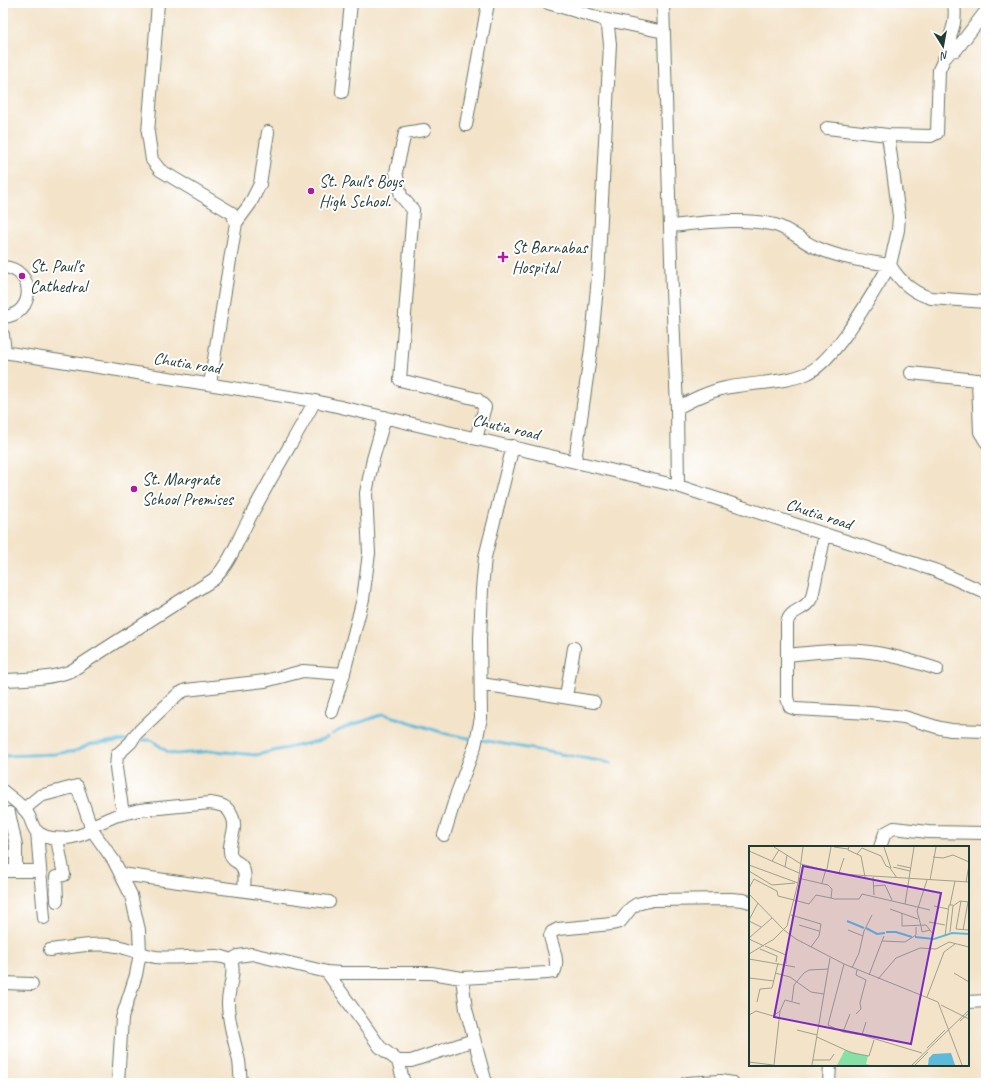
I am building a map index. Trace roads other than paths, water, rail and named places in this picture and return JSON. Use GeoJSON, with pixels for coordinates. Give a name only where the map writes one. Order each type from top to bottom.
{"type":"FeatureCollection","features":[{"type":"Feature","properties":{"kind":"street"},"geometry":{"type":"LineString","coordinates":[[158,3],[148,133],[152,160],[160,170],[232,213],[236,223]]}},
{"type":"Feature","properties":{"kind":"street"},"geometry":{"type":"LineString","coordinates":[[342,92],[351,3]]}},
{"type":"Feature","properties":{"kind":"street"},"geometry":{"type":"LineString","coordinates":[[466,125],[488,3]]}},
{"type":"Feature","properties":{"kind":"street"},"geometry":{"type":"LineString","coordinates":[[548,3],[603,19],[664,32]]}},
{"type":"Feature","properties":{"kind":"street"},"geometry":{"type":"LineString","coordinates":[[664,3],[672,291],[677,408],[678,486]]}},
{"type":"Feature","properties":{"kind":"street"},"geometry":{"type":"LineString","coordinates":[[951,51],[949,47],[953,24],[954,3]]}},
{"type":"Feature","properties":{"kind":"street"},"geometry":{"type":"LineString","coordinates":[[827,128],[888,135],[931,136],[937,133],[939,70],[944,59],[951,51],[956,50],[986,11]]}},
{"type":"Feature","properties":{"kind":"street"},"geometry":{"type":"LineString","coordinates":[[575,461],[591,349],[598,277],[610,44],[608,27],[603,19]]}},
{"type":"Feature","properties":{"kind":"street"},"geometry":{"type":"LineString","coordinates":[[424,130],[405,133],[396,172],[401,196],[413,210],[400,380],[476,399],[485,407],[476,438]]}},
{"type":"Feature","properties":{"kind":"street"},"geometry":{"type":"LineString","coordinates":[[210,384],[236,223],[250,204],[260,184],[268,132]]}},
{"type":"Feature","properties":{"kind":"street"},"geometry":{"type":"LineString","coordinates":[[677,408],[699,396],[724,388],[789,378],[807,373],[822,363],[839,343],[890,265],[898,230],[899,216],[888,135]]}},
{"type":"Feature","properties":{"kind":"street"},"geometry":{"type":"LineString","coordinates":[[670,226],[734,222],[768,223],[787,230],[813,246],[826,251],[854,260],[890,265]]}},
{"type":"Feature","properties":{"kind":"street"},"geometry":{"type":"LineString","coordinates":[[890,265],[894,272],[913,291],[922,296],[930,298],[986,302]]}},
{"type":"Feature","properties":{"kind":"street"},"geometry":{"type":"LineString","coordinates":[[3,266],[21,274],[28,290],[28,296],[22,307],[13,315],[3,317]]}},
{"type":"Feature","properties":{"kind":"street"},"geometry":{"type":"LineString","coordinates":[[3,336],[4,352]]}},
{"type":"Feature","properties":{"kind":"street","name":"Chutia road"},"geometry":{"type":"LineString","coordinates":[[4,352],[315,401],[513,446],[678,486],[937,571],[986,593]]}},
{"type":"Feature","properties":{"kind":"street"},"geometry":{"type":"LineString","coordinates":[[911,373],[982,381],[980,432],[986,442]]}},
{"type":"Feature","properties":{"kind":"street"},"geometry":{"type":"LineString","coordinates":[[3,680],[49,677],[71,671],[214,578],[223,570],[231,557],[248,521],[315,401]]}},
{"type":"Feature","properties":{"kind":"street"},"geometry":{"type":"LineString","coordinates":[[332,712],[360,616],[366,586],[369,553],[366,494],[373,459],[385,417]]}},
{"type":"Feature","properties":{"kind":"street"},"geometry":{"type":"LineString","coordinates":[[444,836],[457,793],[475,746],[481,718],[480,639],[485,557],[513,446]]}},
{"type":"Feature","properties":{"kind":"street"},"geometry":{"type":"LineString","coordinates":[[825,534],[812,598],[809,604],[792,613],[788,618],[787,702],[790,707],[796,709],[868,713],[904,717],[951,730],[986,731]]}},
{"type":"Feature","properties":{"kind":"street"},"geometry":{"type":"LineString","coordinates":[[566,697],[574,648]]}},
{"type":"Feature","properties":{"kind":"street"},"geometry":{"type":"LineString","coordinates":[[787,655],[837,650],[862,651],[890,655],[937,669]]}},
{"type":"Feature","properties":{"kind":"street"},"geometry":{"type":"LineString","coordinates":[[123,814],[115,761],[117,755],[178,694],[186,690],[265,681],[303,671],[344,674]]}},
{"type":"Feature","properties":{"kind":"street"},"geometry":{"type":"LineString","coordinates":[[481,684],[594,702]]}},
{"type":"Feature","properties":{"kind":"street"},"geometry":{"type":"LineString","coordinates":[[16,871],[16,844],[6,814],[22,808],[40,796],[77,786],[90,824],[121,874],[131,895],[139,930],[140,953],[136,975],[122,1018],[118,1083]]}},
{"type":"Feature","properties":{"kind":"street"},"geometry":{"type":"LineString","coordinates":[[3,791],[28,814],[32,825],[37,831],[49,838],[57,839],[76,836],[123,814],[139,810],[210,803],[223,805],[229,810],[234,819],[235,828],[230,850],[231,857],[240,865],[244,873],[244,891]]}},
{"type":"Feature","properties":{"kind":"street"},"geometry":{"type":"LineString","coordinates":[[880,846],[885,833],[894,828],[928,832],[986,833]]}},
{"type":"Feature","properties":{"kind":"street"},"geometry":{"type":"LineString","coordinates":[[37,831],[44,918]]}},
{"type":"Feature","properties":{"kind":"street"},"geometry":{"type":"LineString","coordinates":[[57,839],[64,875],[56,877],[57,901]]}},
{"type":"Feature","properties":{"kind":"street"},"geometry":{"type":"LineString","coordinates":[[3,871],[40,871]]}},
{"type":"Feature","properties":{"kind":"street"},"geometry":{"type":"LineString","coordinates":[[121,874],[329,902]]}},
{"type":"Feature","properties":{"kind":"street"},"geometry":{"type":"LineString","coordinates":[[230,960],[238,956],[252,954],[328,972],[431,973],[462,978],[554,972],[556,963],[550,936],[552,932],[558,929],[620,922],[631,908],[637,904],[652,900],[748,900]]}},
{"type":"Feature","properties":{"kind":"street"},"geometry":{"type":"LineString","coordinates":[[50,950],[105,944],[119,946],[157,957],[223,956],[230,960],[233,964],[233,972],[228,1003],[233,1040],[239,1061],[241,1083]]}},
{"type":"Feature","properties":{"kind":"street"},"geometry":{"type":"LineString","coordinates":[[328,972],[380,1047],[398,1061],[404,1083]]}},
{"type":"Feature","properties":{"kind":"street"},"geometry":{"type":"LineString","coordinates":[[462,978],[466,1009],[486,1083]]}},
{"type":"Feature","properties":{"kind":"street"},"geometry":{"type":"LineString","coordinates":[[3,983],[32,984]]}},
{"type":"Feature","properties":{"kind":"street"},"geometry":{"type":"LineString","coordinates":[[969,1002],[986,1001]]}},
{"type":"Feature","properties":{"kind":"street"},"geometry":{"type":"LineString","coordinates":[[398,1061],[410,1061],[474,1040]]}},
{"type":"Feature","properties":{"kind":"street"},"geometry":{"type":"LineString","coordinates":[[829,1083],[830,1066]]}},
{"type":"Feature","properties":{"kind":"street"},"geometry":{"type":"LineString","coordinates":[[686,1083],[720,1081],[732,1083]]}},
{"type":"Feature","properties":{"kind":"waterway"},"geometry":{"type":"LineString","coordinates":[[332,734],[344,728],[384,714],[447,734],[474,739]]}},
{"type":"Feature","properties":{"kind":"waterway"},"geometry":{"type":"LineString","coordinates":[[136,740],[151,740],[168,752],[175,754],[215,751],[256,755],[318,741],[327,737]]}},
{"type":"Feature","properties":{"kind":"waterway"},"geometry":{"type":"LineString","coordinates":[[3,756],[55,754],[75,751],[90,744],[126,740]]}},
{"type":"Feature","properties":{"kind":"waterway"},"geometry":{"type":"LineString","coordinates":[[482,740],[611,763]]}},
{"type":"Feature","properties":{"kind":"place","name":"St. Paul's Boys High School."},"geometry":{"type":"Point","coordinates":[311,191]}},
{"type":"Feature","properties":{"kind":"place","name":"St Barnabas Hospital"},"geometry":{"type":"Point","coordinates":[503,257]}},
{"type":"Feature","properties":{"kind":"place","name":"St. Paul's Cathedral"},"geometry":{"type":"Point","coordinates":[22,276]}},
{"type":"Feature","properties":{"kind":"place","name":"St. Margrate School Premises"},"geometry":{"type":"Point","coordinates":[134,489]}}]}
